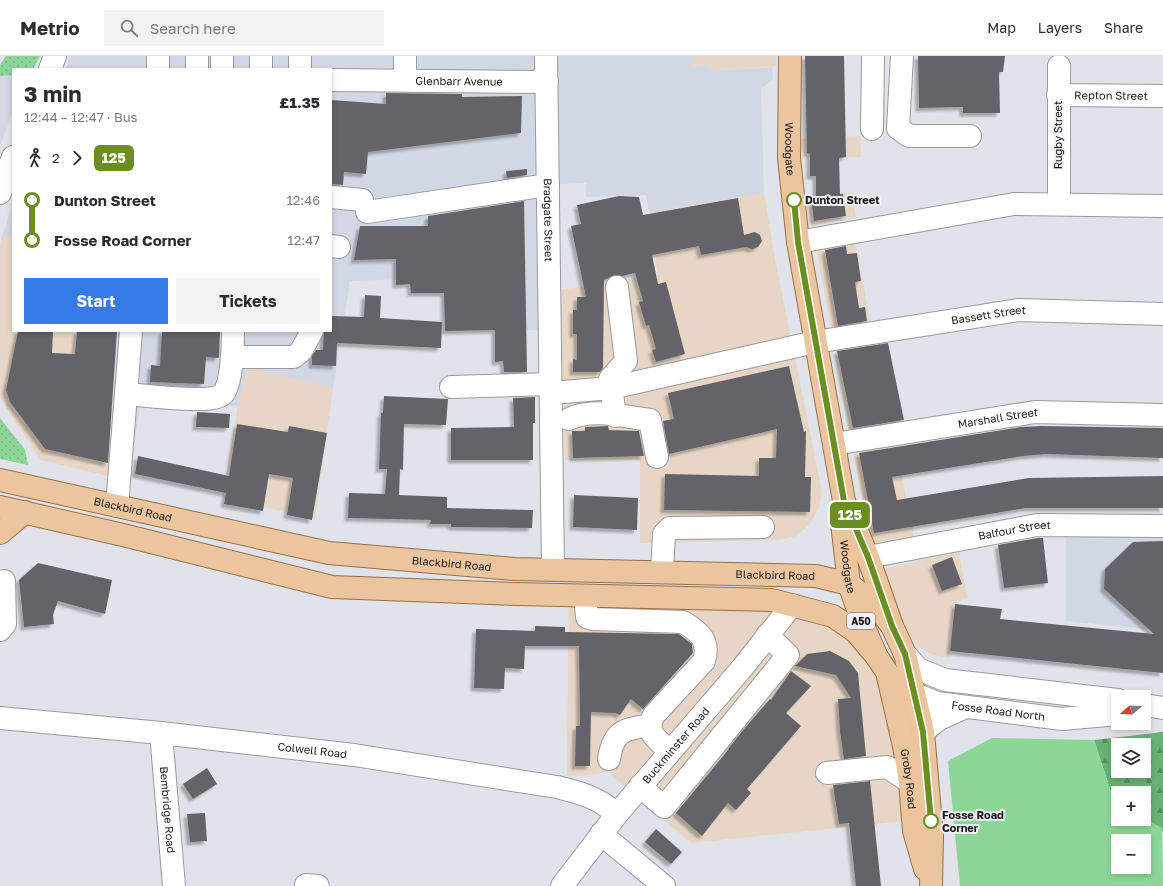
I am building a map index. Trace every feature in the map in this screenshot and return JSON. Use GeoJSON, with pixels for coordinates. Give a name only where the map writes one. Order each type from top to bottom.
{"type":"FeatureCollection","features":[{"type":"Feature","properties":{"kind":"main road","name":"Woodgate"},"geometry":{"type":"LineString","coordinates":[[790,56],[789,158],[798,242],[844,501],[868,557],[892,626],[905,654],[915,694]]}},
{"type":"Feature","properties":{"kind":"main road","name":"Blackbird Road"},"geometry":{"type":"LineString","coordinates":[[0,480],[330,553],[514,569],[553,568],[816,576],[849,584],[877,607],[892,626]]}},
{"type":"Feature","properties":{"kind":"main road","name":"Woodgate"},"geometry":{"type":"LineString","coordinates":[[844,501],[842,523],[849,584],[860,618],[882,665]]}},
{"type":"Feature","properties":{"kind":"main road"},"geometry":{"type":"LineString","coordinates":[[0,507],[332,587],[585,596],[772,600],[833,616],[856,632],[882,665]]}},
{"type":"Feature","properties":{"kind":"main road"},"geometry":{"type":"LineString","coordinates":[[0,533],[25,512]]}},
{"type":"Feature","properties":{"kind":"main road","name":"Groby Road"},"geometry":{"type":"LineString","coordinates":[[882,665],[901,727],[910,782],[914,831],[931,886]]}},
{"type":"Feature","properties":{"kind":"main road","name":"Groby Road"},"geometry":{"type":"LineString","coordinates":[[915,694],[923,732],[932,836],[931,886]]}},
{"type":"Feature","properties":{"kind":"street"},"geometry":{"type":"LineString","coordinates":[[50,68],[55,56]]}},
{"type":"Feature","properties":{"kind":"street"},"geometry":{"type":"LineString","coordinates":[[158,56],[158,68]]}},
{"type":"Feature","properties":{"kind":"street"},"geometry":{"type":"LineString","coordinates":[[197,56],[197,68]]}},
{"type":"Feature","properties":{"kind":"street"},"geometry":{"type":"LineString","coordinates":[[222,56],[222,68]]}},
{"type":"Feature","properties":{"kind":"street"},"geometry":{"type":"LineString","coordinates":[[261,68],[262,56]]}},
{"type":"Feature","properties":{"kind":"street"},"geometry":{"type":"LineString","coordinates":[[300,56],[300,68]]}},
{"type":"Feature","properties":{"kind":"street"},"geometry":{"type":"LineString","coordinates":[[405,56],[405,80]]}},
{"type":"Feature","properties":{"kind":"street","name":"Bradgate Street"},"geometry":{"type":"LineString","coordinates":[[546,56],[553,568]]}},
{"type":"Feature","properties":{"kind":"street"},"geometry":{"type":"LineString","coordinates":[[902,56],[898,128],[909,136],[970,136]]}},
{"type":"Feature","properties":{"kind":"street"},"geometry":{"type":"LineString","coordinates":[[872,129],[873,57]]}},
{"type":"Feature","properties":{"kind":"street","name":"Rugby Street"},"geometry":{"type":"LineString","coordinates":[[1059,66],[1059,204]]}},
{"type":"Feature","properties":{"kind":"street","name":"Glenbarr Avenue"},"geometry":{"type":"LineString","coordinates":[[332,80],[372,79],[547,82]]}},
{"type":"Feature","properties":{"kind":"street","name":"Repton Street"},"geometry":{"type":"LineString","coordinates":[[1058,95],[1163,96]]}},
{"type":"Feature","properties":{"kind":"street"},"geometry":{"type":"LineString","coordinates":[[0,193],[7,167]]}},
{"type":"Feature","properties":{"kind":"street"},"geometry":{"type":"LineString","coordinates":[[332,197],[365,206],[548,185]]}},
{"type":"Feature","properties":{"kind":"street"},"geometry":{"type":"LineString","coordinates":[[798,242],[1014,204],[1163,206]]}},
{"type":"Feature","properties":{"kind":"street"},"geometry":{"type":"LineString","coordinates":[[615,416],[610,378],[626,361],[617,287]]}},
{"type":"Feature","properties":{"kind":"street","name":"Bassett Street"},"geometry":{"type":"LineString","coordinates":[[551,389],[611,388],[815,342],[1018,310],[1163,314]]}},
{"type":"Feature","properties":{"kind":"street"},"geometry":{"type":"LineString","coordinates":[[117,506],[131,332]]}},
{"type":"Feature","properties":{"kind":"street"},"geometry":{"type":"LineString","coordinates":[[126,394],[203,400],[217,398],[223,394],[226,385],[232,357],[233,332]]}},
{"type":"Feature","properties":{"kind":"street"},"geometry":{"type":"LineString","coordinates":[[232,357],[294,356],[301,352],[311,332]]}},
{"type":"Feature","properties":{"kind":"street"},"geometry":{"type":"LineString","coordinates":[[451,387],[551,389]]}},
{"type":"Feature","properties":{"kind":"street","name":"Marshall Street"},"geometry":{"type":"LineString","coordinates":[[834,444],[1035,412],[1163,415]]}},
{"type":"Feature","properties":{"kind":"street"},"geometry":{"type":"LineString","coordinates":[[569,419],[578,414],[593,413],[650,420],[657,457]]}},
{"type":"Feature","properties":{"kind":"street","name":"Balfour Street"},"geometry":{"type":"LineString","coordinates":[[868,557],[1037,525],[1163,526]]}},
{"type":"Feature","properties":{"kind":"street"},"geometry":{"type":"LineString","coordinates":[[662,572],[664,534],[670,528],[763,527]]}},
{"type":"Feature","properties":{"kind":"street"},"geometry":{"type":"LineString","coordinates":[[470,565],[471,592]]}},
{"type":"Feature","properties":{"kind":"street"},"geometry":{"type":"LineString","coordinates":[[0,630],[5,624],[4,581]]}},
{"type":"Feature","properties":{"kind":"street"},"geometry":{"type":"LineString","coordinates":[[585,596],[587,617],[593,619],[683,622],[693,628],[705,642],[707,653],[704,661],[654,715],[649,726],[652,734],[670,751]]}},
{"type":"Feature","properties":{"kind":"street","name":"Buckminster Road"},"geometry":{"type":"LineString","coordinates":[[562,886],[617,814],[743,667],[792,605]]}},
{"type":"Feature","properties":{"kind":"street"},"geometry":{"type":"LineString","coordinates":[[640,786],[664,806],[714,747],[788,655],[767,636]]}},
{"type":"Feature","properties":{"kind":"street"},"geometry":{"type":"LineString","coordinates":[[905,654],[918,669],[945,680],[1111,699]]}},
{"type":"Feature","properties":{"kind":"street","name":"Fosse Road North"},"geometry":{"type":"LineString","coordinates":[[882,665],[915,694],[937,703],[1062,719],[1111,715]]}},
{"type":"Feature","properties":{"kind":"street"},"geometry":{"type":"LineString","coordinates":[[743,667],[764,686]]}},
{"type":"Feature","properties":{"kind":"street"},"geometry":{"type":"LineString","coordinates":[[901,727],[908,700],[915,694],[945,680]]}},
{"type":"Feature","properties":{"kind":"street"},"geometry":{"type":"LineString","coordinates":[[1151,706],[1163,708]]}},
{"type":"Feature","properties":{"kind":"street"},"geometry":{"type":"LineString","coordinates":[[923,732],[939,720],[966,707]]}},
{"type":"Feature","properties":{"kind":"street"},"geometry":{"type":"LineString","coordinates":[[1151,710],[1163,708]]}},
{"type":"Feature","properties":{"kind":"street","name":"Colwell Road"},"geometry":{"type":"LineString","coordinates":[[0,718],[161,733],[354,755],[557,787],[588,795],[603,802],[617,814]]}},
{"type":"Feature","properties":{"kind":"street"},"geometry":{"type":"LineString","coordinates":[[609,759],[612,744],[620,734],[634,727],[649,726]]}},
{"type":"Feature","properties":{"kind":"street"},"geometry":{"type":"LineString","coordinates":[[692,726],[714,747]]}},
{"type":"Feature","properties":{"kind":"street","name":"Bembridge Road"},"geometry":{"type":"LineString","coordinates":[[161,733],[174,886]]}},
{"type":"Feature","properties":{"kind":"street"},"geometry":{"type":"LineString","coordinates":[[827,774],[887,767],[910,782]]}},
{"type":"Feature","properties":{"kind":"street"},"geometry":{"type":"LineString","coordinates":[[601,834],[664,886]]}},
{"type":"Feature","properties":{"kind":"shaded area"},"geometry":{"type":"Polygon","coordinates":[[[71,56],[534,56],[538,330],[445,331],[444,293],[410,294],[410,279],[350,281],[333,388],[248,367],[238,406],[141,400],[128,481],[108,476],[117,332],[332,332],[332,68],[65,68],[71,56]]]}},
{"type":"Feature","properties":{"kind":"shaded area"},"geometry":{"type":"Polygon","coordinates":[[[558,56],[692,56],[692,67],[709,65],[710,71],[772,67],[773,79],[761,89],[764,193],[649,212],[646,195],[586,197],[586,183],[559,184],[558,56]]]}},
{"type":"Feature","properties":{"kind":"shaded area"},"geometry":{"type":"Polygon","coordinates":[[[692,56],[776,56],[776,66],[709,71],[709,65],[692,67],[692,56]]]}},
{"type":"Feature","properties":{"kind":"shaded area"},"geometry":{"type":"Polygon","coordinates":[[[12,75],[12,115],[0,146],[0,76],[12,75]]]}},
{"type":"Feature","properties":{"kind":"shaded area"},"geometry":{"type":"Polygon","coordinates":[[[860,136],[861,157],[813,159],[800,151],[800,139],[860,136]]]}},
{"type":"Feature","properties":{"kind":"shaded area"},"geometry":{"type":"Polygon","coordinates":[[[853,192],[856,217],[811,226],[808,198],[853,192]]]}},
{"type":"Feature","properties":{"kind":"shaded area"},"geometry":{"type":"Polygon","coordinates":[[[764,193],[774,254],[822,492],[819,507],[810,524],[796,536],[779,540],[640,543],[640,460],[565,460],[560,290],[658,275],[649,212],[764,193]]]}},
{"type":"Feature","properties":{"kind":"shaded area"},"geometry":{"type":"Polygon","coordinates":[[[12,204],[12,235],[2,237],[12,204]]]}},
{"type":"Feature","properties":{"kind":"shaded area"},"geometry":{"type":"Polygon","coordinates":[[[12,235],[12,332],[117,332],[108,476],[41,460],[0,398],[0,244],[2,237],[12,235]]]}},
{"type":"Feature","properties":{"kind":"shaded area"},"geometry":{"type":"Polygon","coordinates":[[[854,239],[914,537],[870,544],[816,246],[854,239]]]}},
{"type":"Feature","properties":{"kind":"shaded area"},"geometry":{"type":"Polygon","coordinates":[[[248,367],[333,388],[315,518],[222,498],[238,406],[248,367]]]}},
{"type":"Feature","properties":{"kind":"shaded area"},"geometry":{"type":"Polygon","coordinates":[[[1066,532],[1163,533],[1163,631],[1066,621],[1066,532]]]}},
{"type":"Feature","properties":{"kind":"shaded area"},"geometry":{"type":"Polygon","coordinates":[[[959,552],[967,598],[955,604],[949,658],[933,655],[920,648],[912,639],[905,627],[883,569],[959,552]]]}},
{"type":"Feature","properties":{"kind":"shaded area"},"geometry":{"type":"Polygon","coordinates":[[[569,595],[708,599],[833,616],[877,657],[913,820],[691,843],[608,772],[580,776],[567,775],[569,595]]]}},
{"type":"Feature","properties":{"kind":"green space"},"geometry":{"type":"Polygon","coordinates":[[[6,56],[40,56],[34,68],[12,68],[12,75],[0,76],[0,65],[6,56]]]}},
{"type":"Feature","properties":{"kind":"green space"},"geometry":{"type":"Polygon","coordinates":[[[0,418],[25,450],[28,465],[0,459],[0,418]]]}},
{"type":"Feature","properties":{"kind":"green space"},"geometry":{"type":"Polygon","coordinates":[[[1163,732],[1163,832],[1161,828],[1151,822],[1151,786],[1111,786],[1111,792],[1094,740],[1111,738],[1111,778],[1151,778],[1151,738],[1111,738],[1163,732]]]}},
{"type":"Feature","properties":{"kind":"green space"},"geometry":{"type":"Polygon","coordinates":[[[992,738],[1094,740],[1111,792],[1111,826],[1151,826],[1151,822],[1162,828],[1163,886],[960,886],[948,761],[992,738]]]}},
{"type":"Feature","properties":{"kind":"building"},"geometry":{"type":"Polygon","coordinates":[[[805,56],[844,56],[846,157],[839,158],[840,194],[843,194],[846,216],[814,221],[811,198],[816,198],[816,176],[810,176],[810,154],[807,153],[805,56]]]}},
{"type":"Feature","properties":{"kind":"building"},"geometry":{"type":"Polygon","coordinates":[[[918,56],[1005,56],[1003,72],[999,72],[1000,113],[963,113],[963,107],[919,108],[918,56]]]}},
{"type":"Feature","properties":{"kind":"building"},"geometry":{"type":"Polygon","coordinates":[[[386,93],[462,94],[462,97],[522,96],[521,133],[368,152],[366,174],[344,172],[343,185],[332,184],[332,100],[386,104],[386,93]]]}},
{"type":"Feature","properties":{"kind":"building"},"geometry":{"type":"Polygon","coordinates":[[[527,169],[527,175],[507,178],[506,171],[527,169]]]}},
{"type":"Feature","properties":{"kind":"building"},"geometry":{"type":"Polygon","coordinates":[[[619,196],[639,197],[643,215],[738,198],[744,235],[755,232],[760,235],[762,241],[758,247],[752,249],[746,247],[701,255],[699,246],[652,255],[658,284],[666,282],[685,354],[656,362],[652,350],[656,349],[649,325],[646,326],[639,302],[643,301],[635,273],[622,276],[615,275],[604,280],[603,368],[600,372],[573,372],[573,359],[577,360],[577,334],[573,334],[573,310],[577,310],[577,297],[586,297],[571,226],[581,224],[577,205],[619,196]]]}},
{"type":"Feature","properties":{"kind":"building"},"geometry":{"type":"Polygon","coordinates":[[[524,201],[527,372],[504,372],[503,361],[495,362],[495,330],[445,331],[444,293],[411,293],[410,284],[396,285],[396,259],[354,260],[360,226],[428,226],[428,216],[524,201]]]}},
{"type":"Feature","properties":{"kind":"building"},"geometry":{"type":"Polygon","coordinates":[[[846,246],[847,254],[857,253],[861,281],[855,282],[859,308],[865,307],[867,321],[838,326],[825,250],[846,246]]]}},
{"type":"Feature","properties":{"kind":"building"},"geometry":{"type":"Polygon","coordinates":[[[365,295],[381,296],[380,318],[442,322],[441,348],[337,343],[336,366],[312,365],[312,356],[316,350],[323,350],[324,332],[332,332],[332,316],[364,317],[365,295]]]}},
{"type":"Feature","properties":{"kind":"building"},"geometry":{"type":"Polygon","coordinates":[[[18,332],[53,332],[52,353],[75,354],[77,332],[117,332],[108,463],[45,449],[10,402],[6,390],[18,332]]]}},
{"type":"Feature","properties":{"kind":"building"},"geometry":{"type":"Polygon","coordinates":[[[162,332],[220,332],[219,358],[206,357],[204,384],[150,382],[151,365],[160,366],[162,332]]]}},
{"type":"Feature","properties":{"kind":"building"},"geometry":{"type":"Polygon","coordinates":[[[888,343],[904,420],[853,428],[837,351],[888,343]]]}},
{"type":"Feature","properties":{"kind":"building"},"geometry":{"type":"Polygon","coordinates":[[[789,366],[804,432],[806,431],[805,477],[811,477],[810,512],[664,510],[665,474],[759,476],[759,458],[776,458],[777,429],[669,454],[663,421],[674,419],[668,393],[789,366]]]}},
{"type":"Feature","properties":{"kind":"building"},"geometry":{"type":"Polygon","coordinates":[[[384,396],[448,399],[446,425],[404,424],[403,470],[400,469],[399,495],[447,497],[447,508],[533,510],[532,528],[451,527],[451,524],[430,524],[431,520],[348,518],[349,493],[385,494],[387,469],[379,469],[381,413],[383,413],[384,396]]]}},
{"type":"Feature","properties":{"kind":"building"},"geometry":{"type":"Polygon","coordinates":[[[535,397],[533,460],[451,460],[451,428],[514,427],[513,398],[535,397]]]}},
{"type":"Feature","properties":{"kind":"building"},"geometry":{"type":"Polygon","coordinates":[[[197,412],[230,414],[229,428],[196,427],[197,412]]]}},
{"type":"Feature","properties":{"kind":"building"},"geometry":{"type":"Polygon","coordinates":[[[237,424],[288,432],[289,426],[327,433],[312,520],[287,515],[293,478],[269,474],[263,511],[224,504],[226,493],[135,474],[138,456],[229,476],[237,424]]]}},
{"type":"Feature","properties":{"kind":"building"},"geometry":{"type":"Polygon","coordinates":[[[608,426],[609,430],[639,431],[644,456],[573,458],[572,431],[585,431],[585,427],[608,426]]]}},
{"type":"Feature","properties":{"kind":"building"},"geometry":{"type":"Polygon","coordinates":[[[1021,427],[1163,428],[1163,458],[1047,454],[1023,456],[892,477],[897,500],[1029,478],[1163,476],[1163,508],[1026,508],[874,533],[859,453],[1021,427]]]}},
{"type":"Feature","properties":{"kind":"building"},"geometry":{"type":"Polygon","coordinates":[[[574,495],[638,498],[637,530],[573,527],[574,495]]]}},
{"type":"Feature","properties":{"kind":"building"},"geometry":{"type":"Polygon","coordinates":[[[1043,538],[1048,583],[1004,588],[998,545],[1043,538]]]}},
{"type":"Feature","properties":{"kind":"building"},"geometry":{"type":"Polygon","coordinates":[[[1163,541],[1163,673],[950,651],[955,604],[1002,609],[1000,619],[1154,634],[1104,589],[1105,569],[1133,542],[1163,541]]]}},
{"type":"Feature","properties":{"kind":"building"},"geometry":{"type":"Polygon","coordinates":[[[952,557],[962,584],[942,591],[932,565],[952,557]]]}},
{"type":"Feature","properties":{"kind":"building"},"geometry":{"type":"Polygon","coordinates":[[[38,563],[112,580],[105,614],[58,601],[53,615],[54,624],[24,627],[19,580],[38,563]]]}},
{"type":"Feature","properties":{"kind":"building"},"geometry":{"type":"Polygon","coordinates":[[[535,626],[565,627],[565,632],[679,634],[692,644],[693,653],[643,709],[631,699],[620,715],[615,713],[591,712],[590,766],[575,766],[576,726],[580,726],[579,646],[525,646],[524,669],[505,668],[504,689],[474,688],[476,629],[535,631],[535,626]]]}},
{"type":"Feature","properties":{"kind":"building"},"geometry":{"type":"Polygon","coordinates":[[[830,651],[849,661],[858,673],[866,756],[844,759],[838,699],[851,698],[836,675],[795,666],[807,654],[830,651]]]}},
{"type":"Feature","properties":{"kind":"building"},"geometry":{"type":"Polygon","coordinates":[[[791,671],[811,686],[786,713],[801,726],[747,789],[751,793],[736,810],[728,803],[702,836],[676,813],[744,729],[770,699],[771,700],[791,671]]]}},
{"type":"Feature","properties":{"kind":"building"},"geometry":{"type":"Polygon","coordinates":[[[207,768],[217,784],[193,799],[183,784],[207,768]]]}},
{"type":"Feature","properties":{"kind":"building"},"geometry":{"type":"Polygon","coordinates":[[[870,781],[881,886],[856,886],[849,823],[839,824],[833,785],[870,781]]]}},
{"type":"Feature","properties":{"kind":"building"},"geometry":{"type":"Polygon","coordinates":[[[205,813],[207,841],[190,842],[187,814],[205,813]]]}},
{"type":"Feature","properties":{"kind":"building"},"geometry":{"type":"Polygon","coordinates":[[[656,829],[682,852],[671,864],[645,842],[656,829]]]}},
{"type":"Feature","properties":{"kind":"bus line","name":"125"},"geometry":{"type":"LineString","coordinates":[[794,200],[798,242],[844,501],[858,537],[868,557],[892,626],[905,654],[923,732],[931,821]]}},
{"type":"Feature","properties":{"kind":"place","name":"Dunton Street"},"geometry":{"type":"Point","coordinates":[794,200]}},
{"type":"Feature","properties":{"kind":"place","name":"Fosse Road Corner"},"geometry":{"type":"Point","coordinates":[931,821]}}]}
